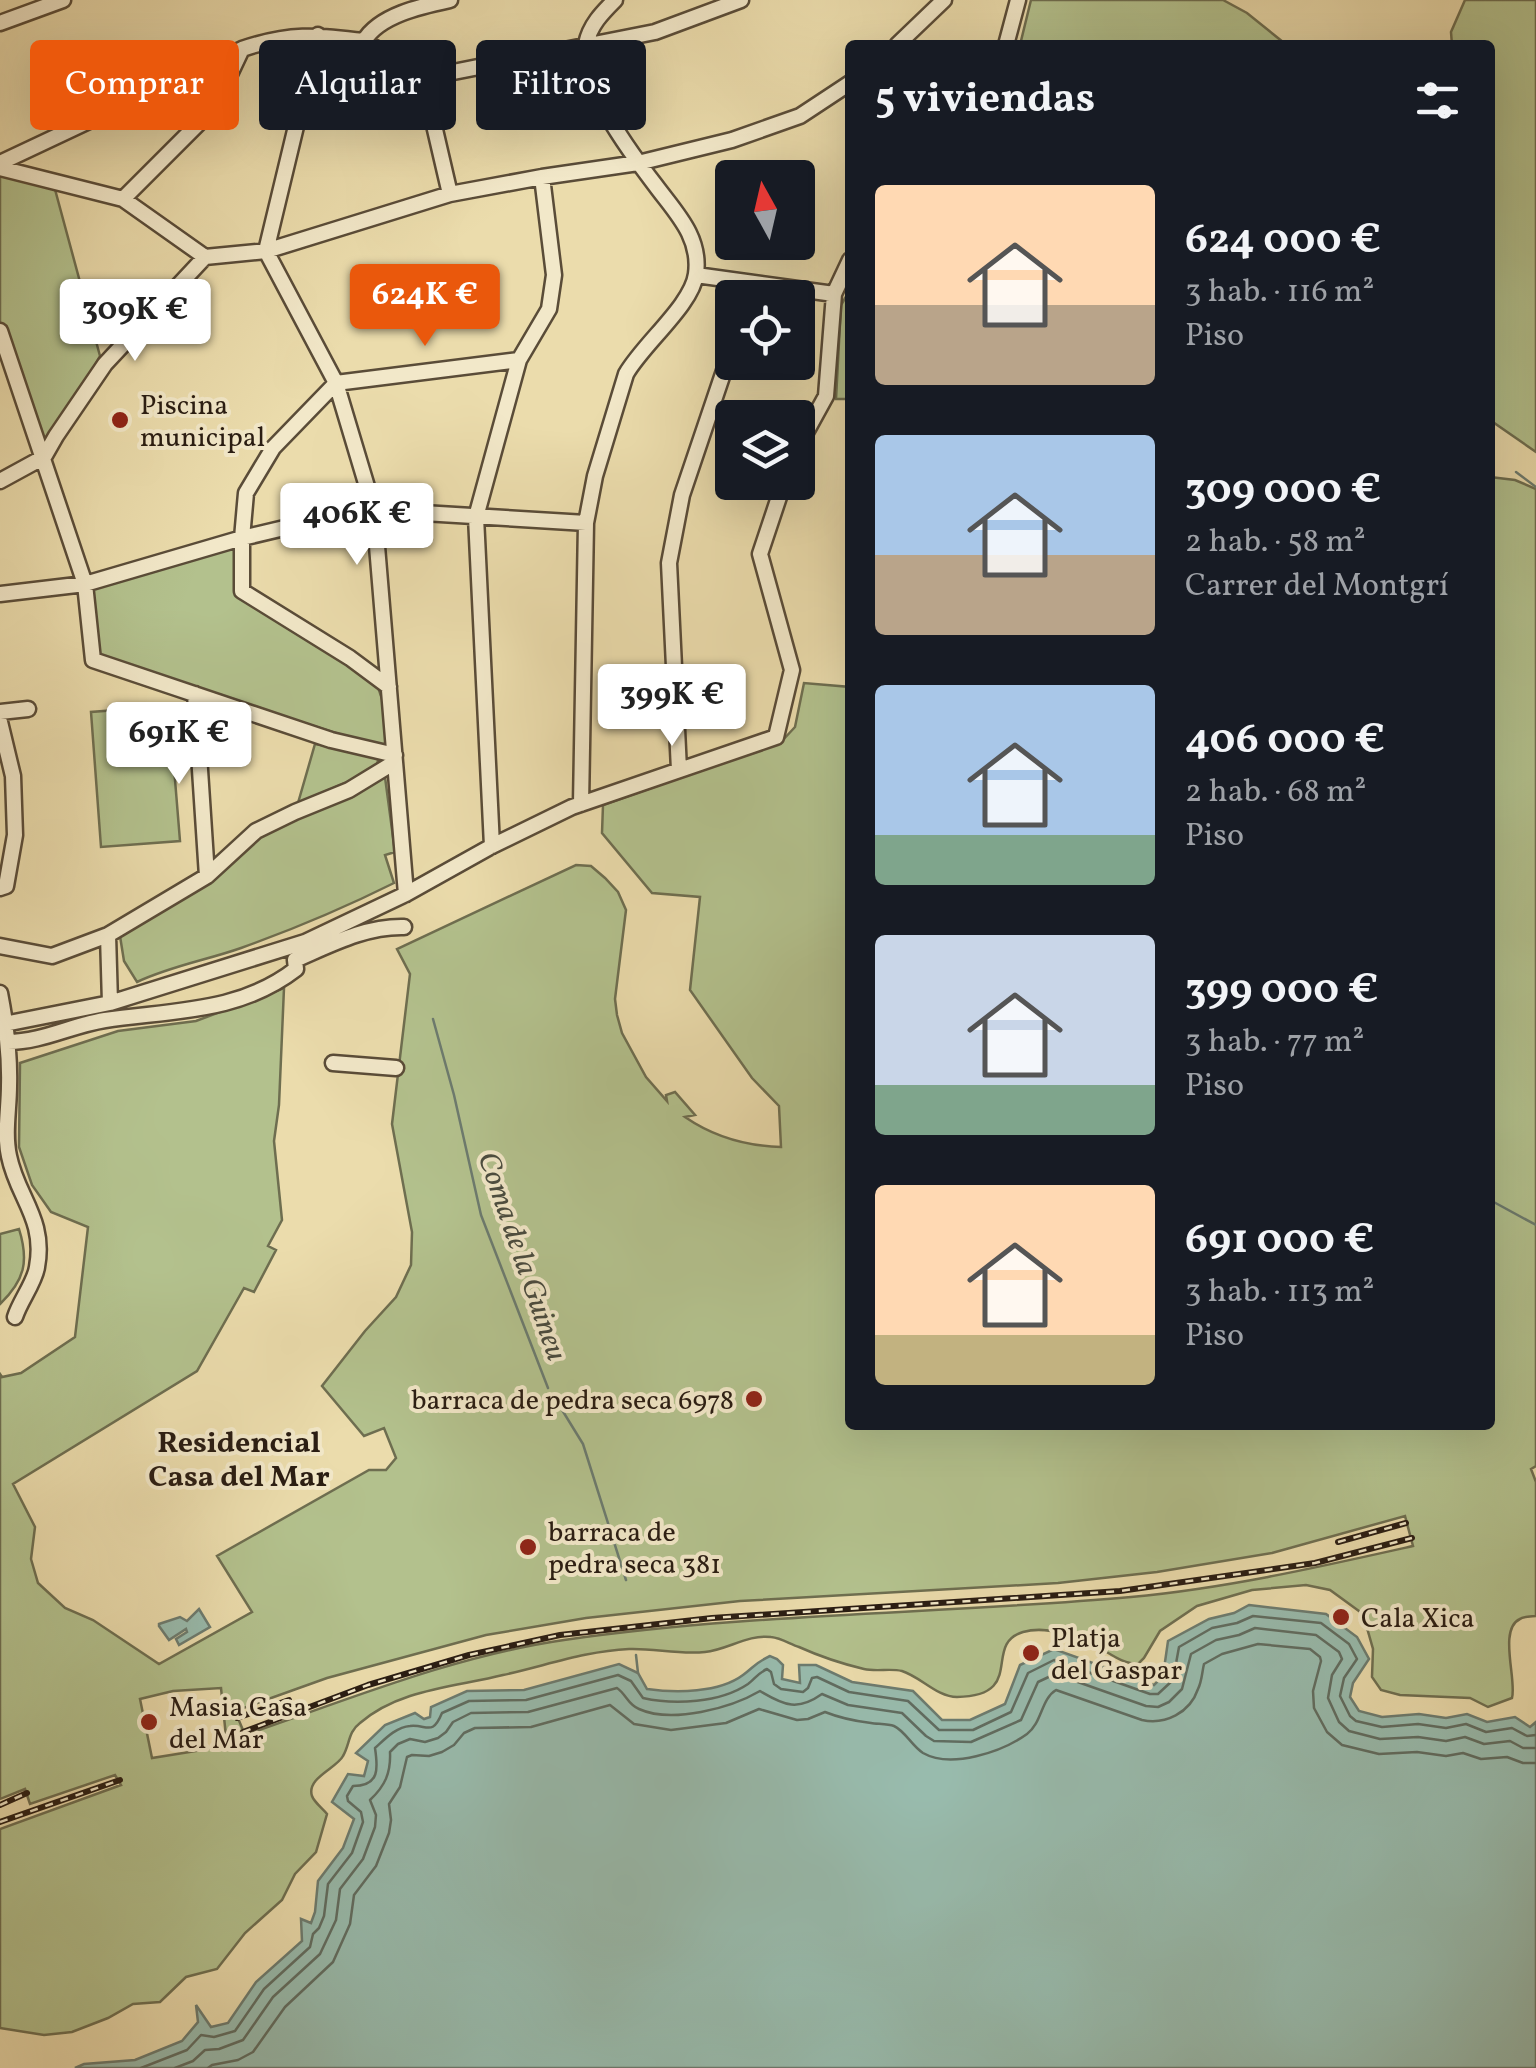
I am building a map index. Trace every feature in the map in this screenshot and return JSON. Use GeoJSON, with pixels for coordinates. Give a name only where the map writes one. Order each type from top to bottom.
{"type":"FeatureCollection","features":[{"type":"Feature","properties":{"kind":"street"},"geometry":{"type":"LineString","coordinates":[[10,2],[7,21],[63,0]]}},
{"type":"Feature","properties":{"kind":"street"},"geometry":{"type":"LineString","coordinates":[[365,40],[370,30],[384,22],[450,0]]}},
{"type":"Feature","properties":{"kind":"street"},"geometry":{"type":"LineString","coordinates":[[588,40],[599,15],[616,0]]}},
{"type":"Feature","properties":{"kind":"street"},"geometry":{"type":"LineString","coordinates":[[618,40],[655,32],[742,0]]}},
{"type":"Feature","properties":{"kind":"street"},"geometry":{"type":"LineString","coordinates":[[902,40],[944,0]]}},
{"type":"Feature","properties":{"kind":"street"},"geometry":{"type":"LineString","coordinates":[[1007,40],[1018,0]]}},
{"type":"Feature","properties":{"kind":"street"},"geometry":{"type":"LineString","coordinates":[[318,35],[266,251],[336,382],[374,510],[406,894]]}},
{"type":"Feature","properties":{"kind":"street"},"geometry":{"type":"LineString","coordinates":[[0,165],[270,39],[318,35],[356,40]]}},
{"type":"Feature","properties":{"kind":"street"},"geometry":{"type":"LineString","coordinates":[[123,200],[214,108],[242,49]]}},
{"type":"Feature","properties":{"kind":"street"},"geometry":{"type":"LineString","coordinates":[[0,165],[123,200],[205,256],[266,251],[450,194],[638,163],[732,140],[800,116],[845,86]]}},
{"type":"Feature","properties":{"kind":"street"},"geometry":{"type":"LineString","coordinates":[[435,130],[450,194]]}},
{"type":"Feature","properties":{"kind":"street"},"geometry":{"type":"LineString","coordinates":[[581,804],[586,523],[595,476],[626,374],[686,299],[696,275],[690,232],[618,130]]}},
{"type":"Feature","properties":{"kind":"street"},"geometry":{"type":"LineString","coordinates":[[492,846],[476,517],[519,360],[550,309],[554,275],[542,177]]}},
{"type":"Feature","properties":{"kind":"street"},"geometry":{"type":"LineString","coordinates":[[0,481],[44,458],[105,364],[205,256]]}},
{"type":"Feature","properties":{"kind":"street"},"geometry":{"type":"LineString","coordinates":[[815,416],[826,396],[834,294],[845,271]]}},
{"type":"Feature","properties":{"kind":"street"},"geometry":{"type":"LineString","coordinates":[[696,275],[716,280]]}},
{"type":"Feature","properties":{"kind":"street"},"geometry":{"type":"LineString","coordinates":[[815,293],[834,294]]}},
{"type":"Feature","properties":{"kind":"street"},"geometry":{"type":"LineString","coordinates":[[0,332],[85,584],[93,660],[395,758]]}},
{"type":"Feature","properties":{"kind":"street"},"geometry":{"type":"LineString","coordinates":[[389,686],[242,591],[246,493],[272,448],[336,382],[519,360]]}},
{"type":"Feature","properties":{"kind":"street"},"geometry":{"type":"LineString","coordinates":[[680,770],[669,562],[682,494],[721,380]]}},
{"type":"Feature","properties":{"kind":"street"},"geometry":{"type":"LineString","coordinates":[[3,1025],[110,1002],[305,942],[581,804],[776,737],[792,670],[760,554],[778,500]]}},
{"type":"Feature","properties":{"kind":"street"},"geometry":{"type":"LineString","coordinates":[[0,594],[85,584],[242,538],[374,510],[586,523]]}},
{"type":"Feature","properties":{"kind":"street"},"geometry":{"type":"LineString","coordinates":[[194,694],[207,876]]}},
{"type":"Feature","properties":{"kind":"street"},"geometry":{"type":"LineString","coordinates":[[0,712],[28,709]]}},
{"type":"Feature","properties":{"kind":"street"},"geometry":{"type":"LineString","coordinates":[[0,722],[8,837],[3,887]]}},
{"type":"Feature","properties":{"kind":"street"},"geometry":{"type":"LineString","coordinates":[[0,946],[52,956],[108,935],[207,876],[256,831],[349,790],[395,758]]}},
{"type":"Feature","properties":{"kind":"street"},"geometry":{"type":"LineString","coordinates":[[8,1042],[38,1039],[104,1020],[226,1005],[275,986],[296,969],[295,960],[349,937],[386,927],[404,927]]}},
{"type":"Feature","properties":{"kind":"street"},"geometry":{"type":"LineString","coordinates":[[108,935],[110,1002]]}},
{"type":"Feature","properties":{"kind":"street"},"geometry":{"type":"LineString","coordinates":[[0,993],[8,1042],[9,1156],[38,1237],[37,1271],[15,1316]]}},
{"type":"Feature","properties":{"kind":"street"},"geometry":{"type":"LineString","coordinates":[[333,1063],[396,1068]]}},
{"type":"Feature","properties":{"kind":"green space"},"geometry":{"type":"Polygon","coordinates":[[[1031,0],[1223,0],[1247,13],[1281,40],[1021,40],[1031,0]]]}},
{"type":"Feature","properties":{"kind":"green space"},"geometry":{"type":"Polygon","coordinates":[[[1465,0],[1536,0],[1536,452],[1495,423],[1495,40],[1452,40],[1451,32],[1465,0]]]}},
{"type":"Feature","properties":{"kind":"green space"},"geometry":{"type":"Polygon","coordinates":[[[0,168],[53,182],[100,356],[44,457],[0,331],[0,168]]]}},
{"type":"Feature","properties":{"kind":"green space"},"geometry":{"type":"Polygon","coordinates":[[[845,298],[845,399],[836,399],[841,305],[845,298]]]}},
{"type":"Feature","properties":{"kind":"green space"},"geometry":{"type":"Polygon","coordinates":[[[1495,478],[1515,480],[1536,489],[1536,1466],[1531,1469],[1536,1482],[1536,1616],[1520,1619],[1510,1633],[1512,1698],[1488,1707],[1470,1698],[1400,1695],[1381,1690],[1372,1677],[1373,1649],[1363,1614],[1330,1590],[1306,1585],[1252,1590],[1197,1606],[1160,1631],[1138,1664],[1061,1633],[1023,1632],[1011,1638],[1005,1647],[998,1679],[991,1688],[957,1697],[943,1694],[902,1671],[856,1667],[771,1637],[705,1652],[629,1649],[581,1656],[410,1696],[360,1723],[340,1760],[313,1784],[313,1798],[327,1814],[316,1852],[295,1874],[282,1900],[245,1933],[217,1969],[186,1977],[160,2002],[133,2004],[72,2032],[44,2035],[0,2028],[0,1829],[121,1785],[115,1775],[30,1804],[25,1789],[0,1799],[0,1374],[2,1377],[21,1373],[75,1337],[88,1227],[51,1212],[32,1185],[19,1147],[20,1063],[118,1031],[196,1021],[284,988],[274,1141],[282,1220],[268,1246],[276,1250],[254,1292],[244,1288],[197,1371],[13,1484],[35,1527],[31,1559],[38,1583],[65,1608],[93,1620],[159,1664],[252,1612],[217,1556],[369,1470],[386,1470],[396,1458],[384,1428],[364,1436],[322,1386],[396,1297],[411,1265],[412,1232],[392,1124],[410,974],[397,949],[576,865],[591,866],[618,892],[626,910],[615,999],[622,1033],[646,1077],[667,1101],[666,1095],[675,1092],[695,1115],[685,1117],[707,1130],[755,1145],[781,1147],[779,1106],[752,1078],[690,990],[700,897],[652,893],[602,833],[603,805],[781,742],[795,727],[804,683],[845,687],[845,1430],[1495,1430],[1495,478]],[[1405,1516],[1272,1553],[1157,1572],[1058,1583],[740,1601],[586,1618],[486,1635],[327,1678],[235,1711],[245,1735],[442,1668],[564,1640],[705,1624],[1131,1597],[1238,1582],[1413,1546],[1405,1516]],[[221,1688],[173,1691],[140,1699],[152,1758],[227,1746],[221,1688]]]}},
{"type":"Feature","properties":{"kind":"green space"},"geometry":{"type":"Polygon","coordinates":[[[236,547],[235,593],[376,681],[390,736],[387,749],[96,658],[92,588],[236,547]]]}},
{"type":"Feature","properties":{"kind":"green space"},"geometry":{"type":"Polygon","coordinates":[[[169,706],[180,841],[101,847],[91,712],[169,706]]]}},
{"type":"Feature","properties":{"kind":"green space"},"geometry":{"type":"Polygon","coordinates":[[[315,744],[379,755],[376,770],[298,803],[315,744]]]}},
{"type":"Feature","properties":{"kind":"green space"},"geometry":{"type":"Polygon","coordinates":[[[385,777],[395,852],[385,855],[394,883],[280,933],[137,982],[124,961],[120,936],[210,880],[259,833],[385,777]]]}},
{"type":"Feature","properties":{"kind":"green space"},"geometry":{"type":"Polygon","coordinates":[[[19,1229],[23,1270],[0,1304],[0,1234],[19,1229]]]}},
{"type":"Feature","properties":{"kind":"water"},"geometry":{"type":"Polygon","coordinates":[[[1249,1605],[1326,1614],[1357,1637],[1369,1659],[1353,1683],[1350,1697],[1359,1711],[1382,1717],[1419,1714],[1446,1718],[1467,1714],[1487,1722],[1515,1717],[1530,1727],[1536,1722],[1536,2068],[75,2068],[135,2060],[182,2041],[198,2022],[196,2005],[211,2027],[228,2023],[256,1982],[302,1941],[301,1919],[311,1923],[318,1881],[343,1848],[354,1819],[332,1802],[348,1774],[364,1776],[368,1761],[356,1753],[385,1725],[415,1713],[424,1719],[430,1717],[431,1707],[467,1691],[524,1690],[619,1664],[638,1673],[647,1689],[697,1690],[733,1681],[770,1656],[783,1665],[782,1679],[800,1683],[799,1665],[816,1665],[852,1682],[913,1691],[942,1720],[970,1720],[1005,1704],[1020,1665],[1054,1649],[1154,1685],[1163,1676],[1168,1641],[1209,1619],[1249,1605]]]}},
{"type":"Feature","properties":{"kind":"water"},"geometry":{"type":"Polygon","coordinates":[[[199,1609],[210,1627],[179,1645],[176,1639],[186,1629],[169,1640],[159,1626],[180,1617],[187,1621],[199,1609]]]}},
{"type":"Feature","properties":{"kind":"waterway"},"geometry":{"type":"LineString","coordinates":[[1516,472],[1536,487]]}},
{"type":"Feature","properties":{"kind":"waterway","name":"Coma de la Guineu"},"geometry":{"type":"LineString","coordinates":[[433,1019],[481,1215],[548,1388]]}},
{"type":"Feature","properties":{"kind":"waterway"},"geometry":{"type":"LineString","coordinates":[[1495,1203],[1536,1225]]}},
{"type":"Feature","properties":{"kind":"waterway","name":"Coma de la Guineu"},"geometry":{"type":"LineString","coordinates":[[559,1405],[583,1444],[626,1580]]}},
{"type":"Feature","properties":{"kind":"waterway","name":"Coma de la Guineu"},"geometry":{"type":"LineString","coordinates":[[636,1655],[638,1673]]}},
{"type":"Feature","properties":{"kind":"railway"},"geometry":{"type":"LineString","coordinates":[[1338,1542],[1406,1523]]}},
{"type":"Feature","properties":{"kind":"railway"},"geometry":{"type":"LineString","coordinates":[[243,1732],[368,1685],[469,1655],[560,1635],[712,1618],[1120,1591],[1315,1563],[1412,1538]]}},
{"type":"Feature","properties":{"kind":"railway"},"geometry":{"type":"LineString","coordinates":[[237,1718],[289,1700]]}},
{"type":"Feature","properties":{"kind":"railway"},"geometry":{"type":"LineString","coordinates":[[0,1822],[120,1780]]}},
{"type":"Feature","properties":{"kind":"railway"},"geometry":{"type":"LineString","coordinates":[[0,1805],[27,1793]]}},
{"type":"Feature","properties":{"kind":"place","name":"Piscina municipal"},"geometry":{"type":"Point","coordinates":[120,420]}},
{"type":"Feature","properties":{"kind":"place","name":"barraca de pedra seca 6978"},"geometry":{"type":"Point","coordinates":[754,1399]}},
{"type":"Feature","properties":{"kind":"place","name":"barraca de pedra seca 381"},"geometry":{"type":"Point","coordinates":[528,1547]}},
{"type":"Feature","properties":{"kind":"place","name":"Cala Xica"},"geometry":{"type":"Point","coordinates":[1341,1617]}},
{"type":"Feature","properties":{"kind":"place","name":"Platja del Gaspar"},"geometry":{"type":"Point","coordinates":[1031,1653]}},
{"type":"Feature","properties":{"kind":"place","name":"Masia Casa del Mar"},"geometry":{"type":"Point","coordinates":[149,1722]}},
{"type":"Feature","properties":{"kind":"district","name":"Residencial Casa del Mar"},"geometry":{"type":"Point","coordinates":[239,1459]}}]}
